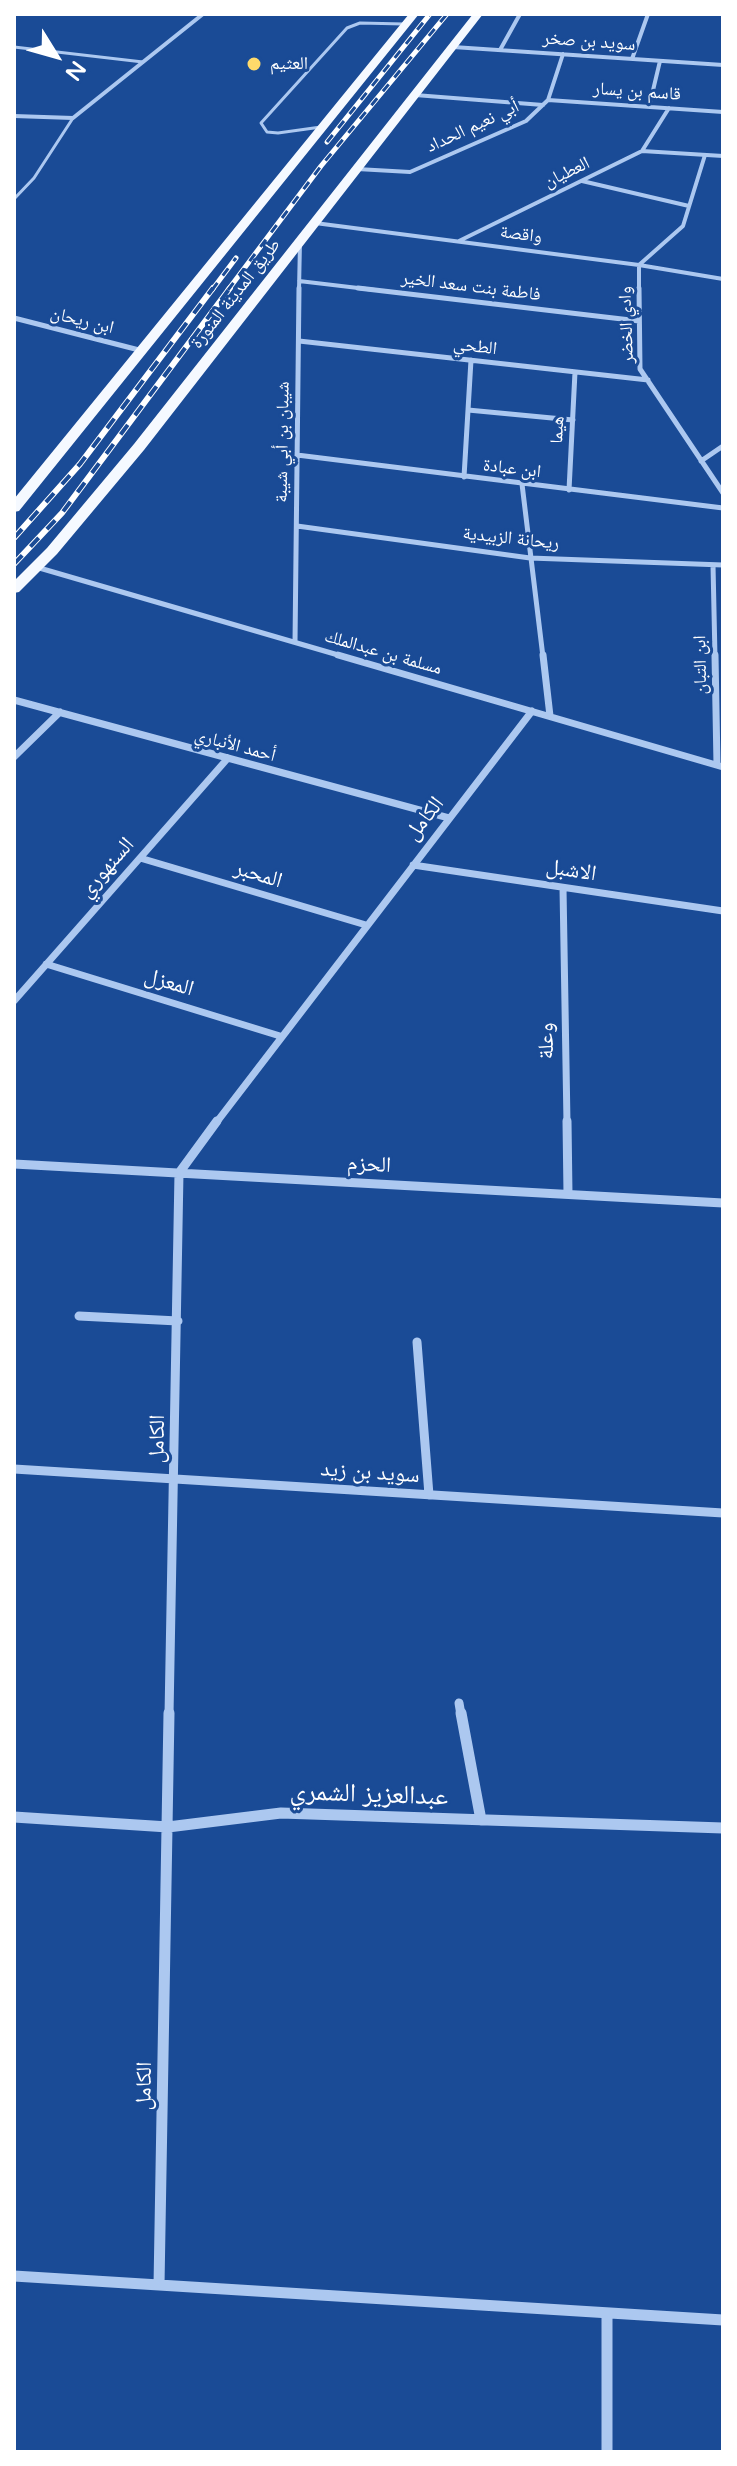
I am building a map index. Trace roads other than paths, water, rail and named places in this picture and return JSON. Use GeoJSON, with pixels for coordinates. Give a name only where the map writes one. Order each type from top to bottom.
{"type":"FeatureCollection","features":[{"type":"Feature","properties":{"kind":"main road","name":"طريق المدينة المنورة"},"geometry":{"type":"LineString","coordinates":[[14,508],[414,14]]}},
{"type":"Feature","properties":{"kind":"main road","name":"طريق المدينة المنورة"},"geometry":{"type":"LineString","coordinates":[[14,589],[139,447],[478,14]]}},
{"type":"Feature","properties":{"kind":"street"},"geometry":{"type":"LineString","coordinates":[[14,116],[73,118],[203,14]]}},
{"type":"Feature","properties":{"kind":"street"},"geometry":{"type":"LineString","coordinates":[[500,50],[520,14]]}},
{"type":"Feature","properties":{"kind":"street"},"geometry":{"type":"LineString","coordinates":[[632,59],[648,14]]}},
{"type":"Feature","properties":{"kind":"street","name":"سويد بن صخر"},"geometry":{"type":"LineString","coordinates":[[453,47],[723,65]]}},
{"type":"Feature","properties":{"kind":"street","name":"أبي نعيم الحداد"},"geometry":{"type":"LineString","coordinates":[[357,169],[410,172],[526,121],[548,100],[563,54]]}},
{"type":"Feature","properties":{"kind":"street"},"geometry":{"type":"LineString","coordinates":[[649,107],[660,61]]}},
{"type":"Feature","properties":{"kind":"street"},"geometry":{"type":"LineString","coordinates":[[415,95],[543,105]]}},
{"type":"Feature","properties":{"kind":"street","name":"قاسم بن يسار"},"geometry":{"type":"LineString","coordinates":[[548,100],[723,112]]}},
{"type":"Feature","properties":{"kind":"street"},"geometry":{"type":"LineString","coordinates":[[669,108],[642,151],[723,156]]}},
{"type":"Feature","properties":{"kind":"street","name":"العطيان"},"geometry":{"type":"LineString","coordinates":[[459,241],[642,151]]}},
{"type":"Feature","properties":{"kind":"street","name":"وادي الخضر"},"geometry":{"type":"LineString","coordinates":[[705,155],[683,226],[639,265],[640,369],[723,493]]}},
{"type":"Feature","properties":{"kind":"street"},"geometry":{"type":"LineString","coordinates":[[582,181],[689,206]]}},
{"type":"Feature","properties":{"kind":"street","name":"واقصة"},"geometry":{"type":"LineString","coordinates":[[315,223],[639,265],[723,279]]}},
{"type":"Feature","properties":{"kind":"street","name":"شيبان بن أبي شيبة"},"geometry":{"type":"LineString","coordinates":[[295,642],[300,242]]}},
{"type":"Feature","properties":{"kind":"street","name":"فاطمة بنت سعد الخير"},"geometry":{"type":"LineString","coordinates":[[299,281],[639,321]]}},
{"type":"Feature","properties":{"kind":"street","name":"ابن ريحان"},"geometry":{"type":"LineString","coordinates":[[14,318],[143,351]]}},
{"type":"Feature","properties":{"kind":"street","name":"الطحي"},"geometry":{"type":"LineString","coordinates":[[299,341],[648,380]]}},
{"type":"Feature","properties":{"kind":"street"},"geometry":{"type":"LineString","coordinates":[[464,477],[471,360]]}},
{"type":"Feature","properties":{"kind":"street","name":"هيما"},"geometry":{"type":"LineString","coordinates":[[569,490],[575,372]]}},
{"type":"Feature","properties":{"kind":"street"},"geometry":{"type":"LineString","coordinates":[[468,410],[573,420]]}},
{"type":"Feature","properties":{"kind":"street"},"geometry":{"type":"LineString","coordinates":[[701,461],[723,446]]}},
{"type":"Feature","properties":{"kind":"street","name":"ابن عبادة"},"geometry":{"type":"LineString","coordinates":[[297,455],[723,508]]}},
{"type":"Feature","properties":{"kind":"street"},"geometry":{"type":"LineString","coordinates":[[522,484],[550,716]]}},
{"type":"Feature","properties":{"kind":"street","name":"ريحانة الزبيدية"},"geometry":{"type":"LineString","coordinates":[[297,526],[530,558],[723,565]]}},
{"type":"Feature","properties":{"kind":"street","name":"ابن التبان"},"geometry":{"type":"LineString","coordinates":[[713,565],[720,766]]}},
{"type":"Feature","properties":{"kind":"street","name":"مسلمة بن عبدالملك"},"geometry":{"type":"LineString","coordinates":[[36,567],[720,766]]}},
{"type":"Feature","properties":{"kind":"street","name":"أحمد الأنباري"},"geometry":{"type":"LineString","coordinates":[[14,700],[449,818]]}},
{"type":"Feature","properties":{"kind":"street","name":"الكامل"},"geometry":{"type":"LineString","coordinates":[[159,2285],[176,1479],[179,1173],[280,1036],[532,711]]}},
{"type":"Feature","properties":{"kind":"street"},"geometry":{"type":"LineString","coordinates":[[14,757],[60,712]]}},
{"type":"Feature","properties":{"kind":"street","name":"السنهوري"},"geometry":{"type":"LineString","coordinates":[[14,1001],[228,758]]}},
{"type":"Feature","properties":{"kind":"street","name":"المحبر"},"geometry":{"type":"LineString","coordinates":[[140,858],[366,925]]}},
{"type":"Feature","properties":{"kind":"street","name":"الاشبل"},"geometry":{"type":"LineString","coordinates":[[413,865],[723,911]]}},
{"type":"Feature","properties":{"kind":"street","name":"وعلة"},"geometry":{"type":"LineString","coordinates":[[563,888],[568,1194]]}},
{"type":"Feature","properties":{"kind":"street","name":"المعزل"},"geometry":{"type":"LineString","coordinates":[[46,964],[280,1036]]}},
{"type":"Feature","properties":{"kind":"street","name":"الحزم"},"geometry":{"type":"LineString","coordinates":[[14,1164],[723,1203]]}},
{"type":"Feature","properties":{"kind":"street"},"geometry":{"type":"LineString","coordinates":[[79,1316],[178,1321]]}},
{"type":"Feature","properties":{"kind":"street"},"geometry":{"type":"LineString","coordinates":[[417,1342],[429,1495]]}},
{"type":"Feature","properties":{"kind":"street","name":"سويد بن زيد"},"geometry":{"type":"LineString","coordinates":[[14,1469],[723,1513]]}},
{"type":"Feature","properties":{"kind":"street"},"geometry":{"type":"LineString","coordinates":[[459,1703],[481,1820]]}},
{"type":"Feature","properties":{"kind":"street","name":"عبدالعزيز الشمري"},"geometry":{"type":"LineString","coordinates":[[14,1817],[168,1827],[281,1813],[723,1828]]}},
{"type":"Feature","properties":{"kind":"street"},"geometry":{"type":"LineString","coordinates":[[14,2276],[723,2320]]}},
{"type":"Feature","properties":{"kind":"street"},"geometry":{"type":"LineString","coordinates":[[607,2313],[607,2452]]}},
{"type":"Feature","properties":{"kind":"lane"},"geometry":{"type":"LineString","coordinates":[[322,127],[278,133],[267,132],[261,123],[347,28],[360,23],[404,24]]}},
{"type":"Feature","properties":{"kind":"lane"},"geometry":{"type":"LineString","coordinates":[[14,47],[143,62]]}},
{"type":"Feature","properties":{"kind":"lane"},"geometry":{"type":"LineString","coordinates":[[14,199],[34,178],[73,118]]}},
{"type":"Feature","properties":{"kind":"railway"},"geometry":{"type":"LineString","coordinates":[[327,142],[430,14]]}},
{"type":"Feature","properties":{"kind":"railway"},"geometry":{"type":"LineString","coordinates":[[228,290],[321,166],[447,14]]}},
{"type":"Feature","properties":{"kind":"railway"},"geometry":{"type":"LineString","coordinates":[[212,290],[236,258]]}},
{"type":"Feature","properties":{"kind":"railway"},"geometry":{"type":"LineString","coordinates":[[14,538],[80,464],[213,288]]}},
{"type":"Feature","properties":{"kind":"railway"},"geometry":{"type":"LineString","coordinates":[[14,564],[62,513],[230,288]]}},
{"type":"Feature","properties":{"kind":"place","name":"العثيم"},"geometry":{"type":"Point","coordinates":[254,64]}}]}
